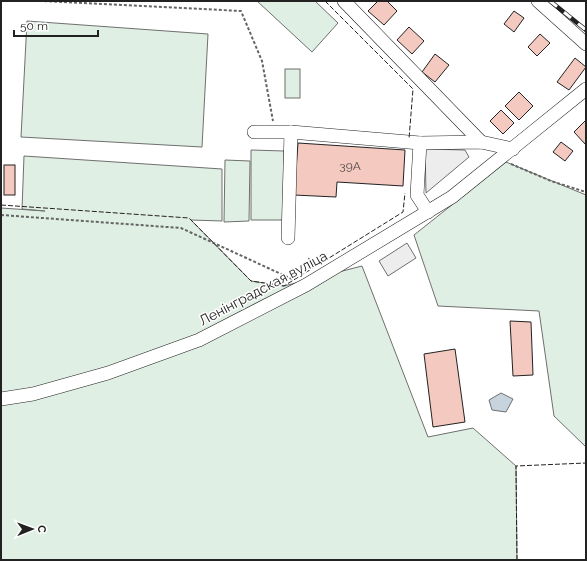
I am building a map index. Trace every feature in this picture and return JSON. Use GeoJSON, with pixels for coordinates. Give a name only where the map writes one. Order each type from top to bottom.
{"type":"FeatureCollection","features":[{"type":"Feature","properties":{"kind":"street"},"geometry":{"type":"LineString","coordinates":[[344,1],[477,142]]}},
{"type":"Feature","properties":{"kind":"street"},"geometry":{"type":"LineString","coordinates":[[538,1],[586,44]]}},
{"type":"Feature","properties":{"kind":"street","name":"Ленінградская вуліца"},"geometry":{"type":"LineString","coordinates":[[1,399],[33,394],[108,373],[199,340],[306,285],[452,197],[586,89]]}},
{"type":"Feature","properties":{"kind":"street"},"geometry":{"type":"LineString","coordinates":[[254,132],[291,132],[420,143],[477,142],[513,149]]}},
{"type":"Feature","properties":{"kind":"street"},"geometry":{"type":"LineString","coordinates":[[288,238],[291,132]]}},
{"type":"Feature","properties":{"kind":"street"},"geometry":{"type":"LineString","coordinates":[[420,143],[417,195],[428,212]]}},
{"type":"Feature","properties":{"kind":"path"},"geometry":{"type":"LineString","coordinates":[[44,1],[241,11],[262,61],[275,132]]}},
{"type":"Feature","properties":{"kind":"path"},"geometry":{"type":"LineString","coordinates":[[499,159],[551,181],[586,192]]}},
{"type":"Feature","properties":{"kind":"path"},"geometry":{"type":"LineString","coordinates":[[1,215],[181,228],[306,285]]}},
{"type":"Feature","properties":{"kind":"green space"},"geometry":{"type":"Polygon","coordinates":[[[257,1],[315,1],[338,23],[312,52],[257,1]]]}},
{"type":"Feature","properties":{"kind":"green space"},"geometry":{"type":"Polygon","coordinates":[[[27,21],[208,34],[202,147],[21,137],[27,21]]]}},
{"type":"Feature","properties":{"kind":"green space"},"geometry":{"type":"Polygon","coordinates":[[[285,69],[300,69],[300,98],[285,98],[285,69]]]}},
{"type":"Feature","properties":{"kind":"green space"},"geometry":{"type":"Polygon","coordinates":[[[251,150],[284,151],[283,220],[251,220],[251,150]]]}},
{"type":"Feature","properties":{"kind":"green space"},"geometry":{"type":"Polygon","coordinates":[[[24,156],[222,169],[222,221],[191,220],[251,281],[284,286],[362,266],[428,437],[473,428],[516,466],[517,560],[1,560],[1,208],[45,211],[22,209],[24,156]]]}},
{"type":"Feature","properties":{"kind":"green space"},"geometry":{"type":"Polygon","coordinates":[[[225,160],[250,161],[249,221],[224,222],[225,160]]]}},
{"type":"Feature","properties":{"kind":"green space"},"geometry":{"type":"Polygon","coordinates":[[[506,162],[586,195],[586,447],[554,416],[539,311],[438,306],[414,235],[506,162]]]}},
{"type":"Feature","properties":{"kind":"shaded area"},"geometry":{"type":"Polygon","coordinates":[[[425,149],[465,150],[469,157],[426,193],[425,149]]]}},
{"type":"Feature","properties":{"kind":"shaded area"},"geometry":{"type":"Polygon","coordinates":[[[407,243],[416,258],[388,276],[379,261],[407,243]]]}},
{"type":"Feature","properties":{"kind":"shaded area"},"geometry":{"type":"Polygon","coordinates":[[[501,393],[513,399],[506,412],[492,410],[489,400],[501,393]]]}},
{"type":"Feature","properties":{"kind":"building"},"geometry":{"type":"Polygon","coordinates":[[[378,1],[387,1],[397,11],[384,25],[368,11],[378,1]]]}},
{"type":"Feature","properties":{"kind":"building"},"geometry":{"type":"Polygon","coordinates":[[[514,11],[524,18],[514,32],[504,24],[514,11]]]}},
{"type":"Feature","properties":{"kind":"building"},"geometry":{"type":"Polygon","coordinates":[[[409,27],[424,41],[412,54],[397,40],[409,27]]]}},
{"type":"Feature","properties":{"kind":"building"},"geometry":{"type":"Polygon","coordinates":[[[540,34],[550,43],[537,56],[528,47],[540,34]]]}},
{"type":"Feature","properties":{"kind":"building"},"geometry":{"type":"Polygon","coordinates":[[[435,54],[449,65],[435,82],[422,72],[435,54]]]}},
{"type":"Feature","properties":{"kind":"building"},"geometry":{"type":"Polygon","coordinates":[[[575,58],[586,67],[569,90],[557,82],[575,58]]]}},
{"type":"Feature","properties":{"kind":"building"},"geometry":{"type":"Polygon","coordinates":[[[519,92],[533,106],[519,120],[505,106],[519,92]]]}},
{"type":"Feature","properties":{"kind":"building"},"geometry":{"type":"Polygon","coordinates":[[[501,110],[514,123],[503,134],[490,121],[501,110]]]}},
{"type":"Feature","properties":{"kind":"building"},"geometry":{"type":"Polygon","coordinates":[[[586,120],[586,145],[574,132],[586,120]]]}},
{"type":"Feature","properties":{"kind":"building"},"geometry":{"type":"Polygon","coordinates":[[[561,142],[573,151],[565,161],[553,152],[561,142]]]}},
{"type":"Feature","properties":{"kind":"building"},"geometry":{"type":"Polygon","coordinates":[[[298,143],[405,150],[403,186],[337,182],[336,197],[294,195],[298,143]]]}},
{"type":"Feature","properties":{"kind":"building"},"geometry":{"type":"Polygon","coordinates":[[[4,165],[15,165],[15,195],[4,195],[4,165]]]}},
{"type":"Feature","properties":{"kind":"building"},"geometry":{"type":"Polygon","coordinates":[[[510,321],[531,322],[533,375],[513,376],[510,321]]]}},
{"type":"Feature","properties":{"kind":"building"},"geometry":{"type":"Polygon","coordinates":[[[455,349],[465,422],[433,427],[424,354],[455,349]]]}},
{"type":"Feature","properties":{"kind":"railway"},"geometry":{"type":"LineString","coordinates":[[550,1],[586,30]]}},
{"type":"Feature","properties":{"kind":"fence"},"geometry":{"type":"LineString","coordinates":[[325,1],[413,89],[409,139]]}},
{"type":"Feature","properties":{"kind":"fence"},"geometry":{"type":"LineString","coordinates":[[1,205],[189,218],[251,281],[284,286],[403,212],[405,193]]}},
{"type":"Feature","properties":{"kind":"fence"},"geometry":{"type":"LineString","coordinates":[[517,560],[516,466],[586,463]]}}]}
